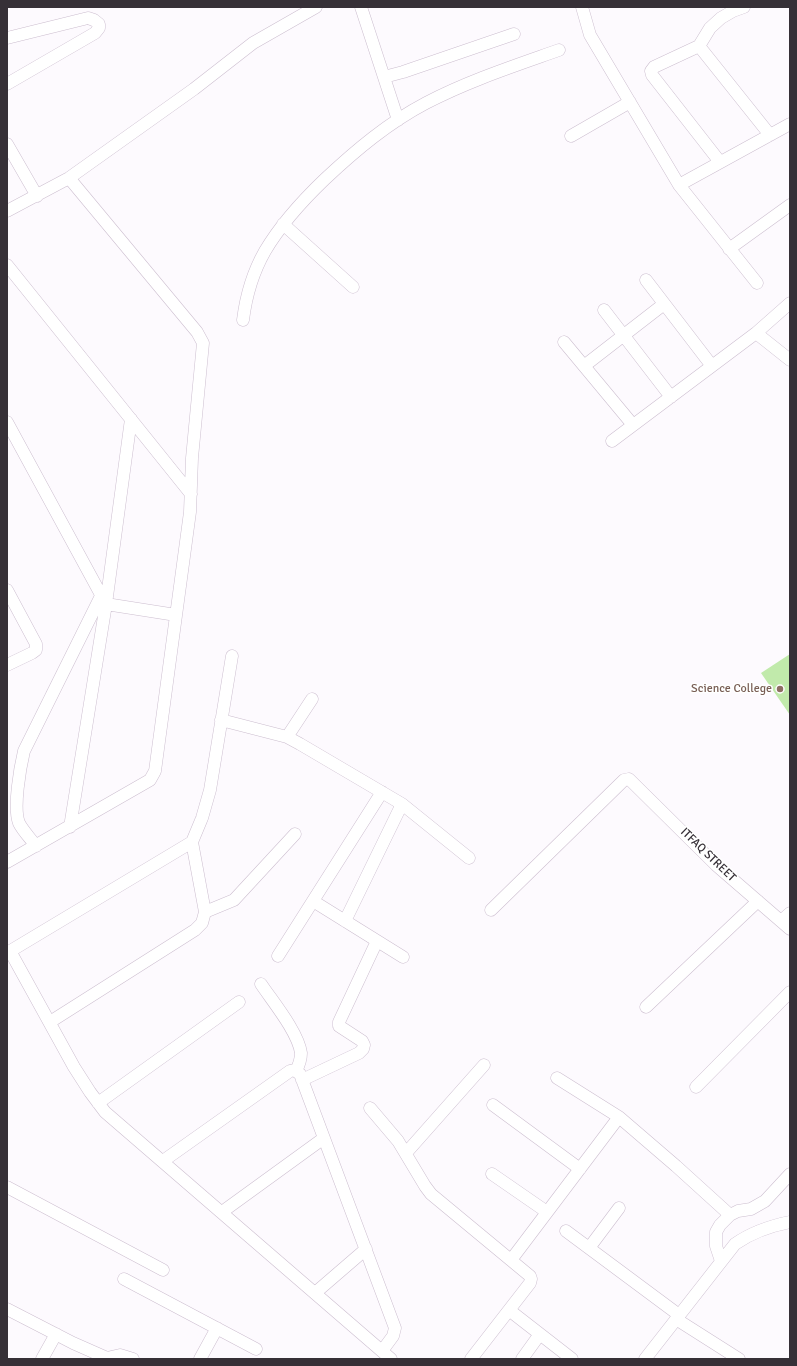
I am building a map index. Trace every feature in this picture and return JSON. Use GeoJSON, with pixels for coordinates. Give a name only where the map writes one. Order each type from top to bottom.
{"type":"FeatureCollection","features":[{"type":"Feature","properties":{"kind":"street"},"geometry":{"type":"LineString","coordinates":[[7,211],[69,178],[194,88],[253,43],[316,7]]}},
{"type":"Feature","properties":{"kind":"street"},"geometry":{"type":"LineString","coordinates":[[361,7],[398,120]]}},
{"type":"Feature","properties":{"kind":"street"},"geometry":{"type":"LineString","coordinates":[[582,7],[590,36],[679,185],[757,283]]}},
{"type":"Feature","properties":{"kind":"street"},"geometry":{"type":"LineString","coordinates":[[720,162],[652,75],[652,71],[654,67],[699,46],[710,28],[733,11],[744,7]]}},
{"type":"Feature","properties":{"kind":"street"},"geometry":{"type":"LineString","coordinates":[[7,38],[88,18],[99,24],[99,28],[95,34],[7,84]]}},
{"type":"Feature","properties":{"kind":"street"},"geometry":{"type":"LineString","coordinates":[[384,77],[403,72],[514,34]]}},
{"type":"Feature","properties":{"kind":"street"},"geometry":{"type":"LineString","coordinates":[[699,46],[770,135]]}},
{"type":"Feature","properties":{"kind":"street"},"geometry":{"type":"LineString","coordinates":[[243,320],[246,300],[264,252],[283,224],[304,200],[347,159],[371,139],[398,120],[447,92],[558,50]]}},
{"type":"Feature","properties":{"kind":"street"},"geometry":{"type":"LineString","coordinates":[[571,136],[630,102]]}},
{"type":"Feature","properties":{"kind":"street"},"geometry":{"type":"LineString","coordinates":[[679,185],[790,124]]}},
{"type":"Feature","properties":{"kind":"street"},"geometry":{"type":"LineString","coordinates":[[7,144],[37,196]]}},
{"type":"Feature","properties":{"kind":"street"},"geometry":{"type":"LineString","coordinates":[[7,862],[150,780],[155,771],[191,494],[192,458],[203,343],[198,332],[69,178]]}},
{"type":"Feature","properties":{"kind":"street"},"geometry":{"type":"LineString","coordinates":[[729,249],[790,205]]}},
{"type":"Feature","properties":{"kind":"street"},"geometry":{"type":"LineString","coordinates":[[283,224],[353,287]]}},
{"type":"Feature","properties":{"kind":"street"},"geometry":{"type":"LineString","coordinates":[[7,265],[191,494]]}},
{"type":"Feature","properties":{"kind":"street"},"geometry":{"type":"LineString","coordinates":[[646,280],[712,366]]}},
{"type":"Feature","properties":{"kind":"street"},"geometry":{"type":"LineString","coordinates":[[612,442],[756,332],[790,303]]}},
{"type":"Feature","properties":{"kind":"street"},"geometry":{"type":"LineString","coordinates":[[584,366],[664,304]]}},
{"type":"Feature","properties":{"kind":"street"},"geometry":{"type":"LineString","coordinates":[[604,310],[671,397]]}},
{"type":"Feature","properties":{"kind":"street"},"geometry":{"type":"LineString","coordinates":[[756,332],[790,360]]}},
{"type":"Feature","properties":{"kind":"street"},"geometry":{"type":"LineString","coordinates":[[564,342],[633,425]]}},
{"type":"Feature","properties":{"kind":"street"},"geometry":{"type":"LineString","coordinates":[[70,827],[131,419]]}},
{"type":"Feature","properties":{"kind":"street"},"geometry":{"type":"LineString","coordinates":[[7,422],[104,599],[176,615]]}},
{"type":"Feature","properties":{"kind":"street"},"geometry":{"type":"LineString","coordinates":[[7,590],[36,644],[36,650],[32,653],[7,665]]}},
{"type":"Feature","properties":{"kind":"street"},"geometry":{"type":"LineString","coordinates":[[36,846],[19,823],[17,813],[19,775],[24,751],[104,599]]}},
{"type":"Feature","properties":{"kind":"street"},"geometry":{"type":"LineString","coordinates":[[50,1022],[195,930],[202,923],[205,912],[192,842],[202,818],[210,790],[232,656]]}},
{"type":"Feature","properties":{"kind":"street"},"geometry":{"type":"LineString","coordinates":[[287,737],[312,699]]}},
{"type":"Feature","properties":{"kind":"street"},"geometry":{"type":"LineString","coordinates":[[221,720],[287,737],[402,804],[469,858]]}},
{"type":"Feature","properties":{"kind":"street","name":"ITFAQ STREET"},"geometry":{"type":"LineString","coordinates":[[491,910],[624,780],[629,779],[716,865],[758,901],[787,921]]}},
{"type":"Feature","properties":{"kind":"street"},"geometry":{"type":"LineString","coordinates":[[278,956],[382,792]]}},
{"type":"Feature","properties":{"kind":"street"},"geometry":{"type":"LineString","coordinates":[[345,921],[402,804]]}},
{"type":"Feature","properties":{"kind":"street"},"geometry":{"type":"LineString","coordinates":[[205,912],[234,900],[295,834]]}},
{"type":"Feature","properties":{"kind":"street"},"geometry":{"type":"LineString","coordinates":[[163,1161],[290,1071],[294,1070],[299,1076],[324,1138],[395,1328],[387,1355],[105,1112],[82,1080],[9,952],[192,842]]}},
{"type":"Feature","properties":{"kind":"street"},"geometry":{"type":"LineString","coordinates":[[313,901],[403,957]]}},
{"type":"Feature","properties":{"kind":"street"},"geometry":{"type":"LineString","coordinates":[[646,1007],[758,901]]}},
{"type":"Feature","properties":{"kind":"street"},"geometry":{"type":"LineString","coordinates":[[299,1076],[359,1054],[364,1049],[362,1040],[339,1026],[339,1022],[377,941]]}},
{"type":"Feature","properties":{"kind":"street"},"geometry":{"type":"LineString","coordinates":[[261,984],[290,1026],[299,1046],[301,1054],[299,1076]]}},
{"type":"Feature","properties":{"kind":"street"},"geometry":{"type":"LineString","coordinates":[[696,1087],[790,992]]}},
{"type":"Feature","properties":{"kind":"street"},"geometry":{"type":"LineString","coordinates":[[98,1103],[240,1002]]}},
{"type":"Feature","properties":{"kind":"street"},"geometry":{"type":"LineString","coordinates":[[406,1153],[484,1065]]}},
{"type":"Feature","properties":{"kind":"street"},"geometry":{"type":"LineString","coordinates":[[557,1078],[619,1117],[730,1215]]}},
{"type":"Feature","properties":{"kind":"street"},"geometry":{"type":"LineString","coordinates":[[493,1105],[580,1169]]}},
{"type":"Feature","properties":{"kind":"street"},"geometry":{"type":"LineString","coordinates":[[370,1108],[398,1141],[424,1186],[431,1194],[531,1278],[530,1283],[471,1359]]}},
{"type":"Feature","properties":{"kind":"street"},"geometry":{"type":"LineString","coordinates":[[510,1260],[619,1117]]}},
{"type":"Feature","properties":{"kind":"street"},"geometry":{"type":"LineString","coordinates":[[222,1212],[324,1138]]}},
{"type":"Feature","properties":{"kind":"street"},"geometry":{"type":"LineString","coordinates":[[492,1174],[547,1212]]}},
{"type":"Feature","properties":{"kind":"street"},"geometry":{"type":"LineString","coordinates":[[721,1262],[716,1246],[716,1232],[720,1225],[730,1215],[738,1211],[751,1208],[765,1201],[790,1174]]}},
{"type":"Feature","properties":{"kind":"street"},"geometry":{"type":"LineString","coordinates":[[7,1187],[163,1270]]}},
{"type":"Feature","properties":{"kind":"street"},"geometry":{"type":"LineString","coordinates":[[589,1248],[619,1208]]}},
{"type":"Feature","properties":{"kind":"street"},"geometry":{"type":"LineString","coordinates":[[645,1359],[735,1244],[746,1236],[758,1231],[790,1222]]}},
{"type":"Feature","properties":{"kind":"street"},"geometry":{"type":"LineString","coordinates":[[566,1231],[678,1317],[739,1359]]}},
{"type":"Feature","properties":{"kind":"street"},"geometry":{"type":"LineString","coordinates":[[315,1293],[366,1249]]}},
{"type":"Feature","properties":{"kind":"street"},"geometry":{"type":"LineString","coordinates":[[124,1278],[256,1349]]}},
{"type":"Feature","properties":{"kind":"street"},"geometry":{"type":"LineString","coordinates":[[7,1309],[107,1358],[120,1355],[133,1359]]}},
{"type":"Feature","properties":{"kind":"street"},"geometry":{"type":"LineString","coordinates":[[509,1310],[572,1359]]}},
{"type":"Feature","properties":{"kind":"street"},"geometry":{"type":"LineString","coordinates":[[200,1359],[217,1328]]}},
{"type":"Feature","properties":{"kind":"street"},"geometry":{"type":"LineString","coordinates":[[42,1359],[56,1334]]}},
{"type":"Feature","properties":{"kind":"street"},"geometry":{"type":"LineString","coordinates":[[522,1359],[540,1334]]}},
{"type":"Feature","properties":{"kind":"green space"},"geometry":{"type":"Polygon","coordinates":[[[790,654],[790,715],[761,673],[790,654]]]}},
{"type":"Feature","properties":{"kind":"place","name":"Science College"},"geometry":{"type":"Point","coordinates":[780,689]}}]}
